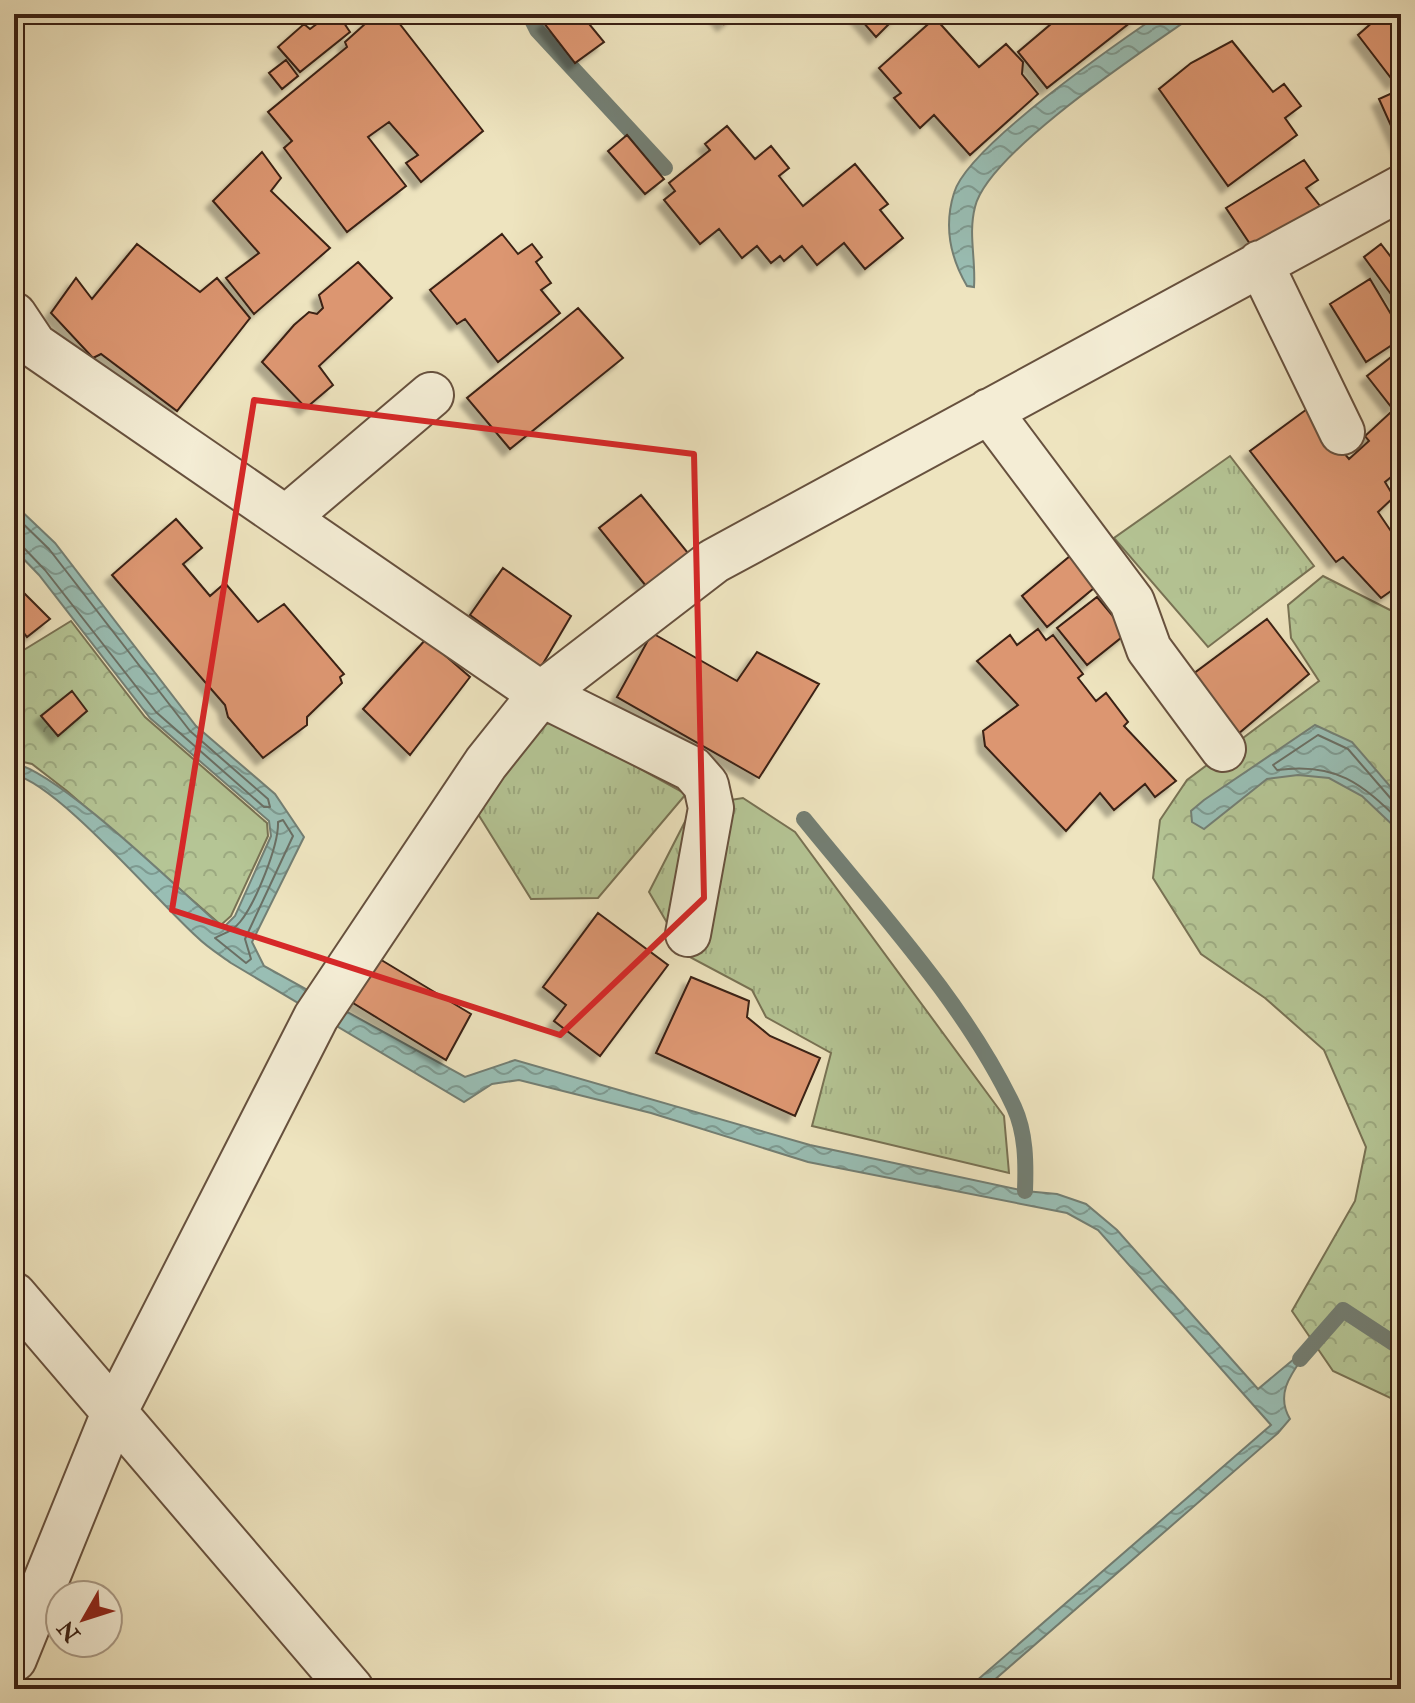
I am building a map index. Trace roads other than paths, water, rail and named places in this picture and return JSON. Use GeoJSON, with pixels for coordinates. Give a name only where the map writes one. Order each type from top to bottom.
{"type":"FeatureCollection","features":[{"type":"Feature","properties":{"kind":"street"},"geometry":{"type":"LineString","coordinates":[[14,1659],[113,1415],[316,1017],[486,763],[541,694],[714,561],[1401,188]]}},
{"type":"Feature","properties":{"kind":"street"},"geometry":{"type":"LineString","coordinates":[[1260,263],[1342,432]]}},
{"type":"Feature","properties":{"kind":"street"},"geometry":{"type":"LineString","coordinates":[[21,342],[286,518],[541,694],[692,769],[706,785],[711,808],[688,934]]}},
{"type":"Feature","properties":{"kind":"street"},"geometry":{"type":"LineString","coordinates":[[286,518],[431,395]]}},
{"type":"Feature","properties":{"kind":"street"},"geometry":{"type":"LineString","coordinates":[[989,411],[1132,602],[1149,649],[1223,749]]}},
{"type":"Feature","properties":{"kind":"street"},"geometry":{"type":"LineString","coordinates":[[14,1295],[113,1415],[351,1689]]}},
{"type":"Feature","properties":{"kind":"water"},"geometry":{"type":"Polygon","coordinates":[[[1160,14],[1196,14],[1037,131],[986,184],[973,217],[974,287],[967,286],[956,264],[949,229],[954,193],[965,173],[1013,124],[1160,14]]]}},
{"type":"Feature","properties":{"kind":"water"},"geometry":{"type":"Polygon","coordinates":[[[14,504],[55,543],[196,726],[275,794],[304,837],[252,942],[264,966],[465,1077],[515,1060],[810,1145],[1025,1191],[1057,1194],[1086,1204],[1117,1230],[1258,1389],[1312,1344],[1285,1389],[1285,1408],[1290,1419],[1278,1433],[984,1689],[967,1689],[1271,1425],[1098,1230],[1067,1213],[808,1162],[651,1113],[519,1080],[492,1084],[464,1102],[214,951],[55,798],[14,775],[14,763],[61,788],[223,928],[235,916],[271,836],[269,821],[150,718],[39,575],[14,549],[14,504]]]}},
{"type":"Feature","properties":{"kind":"water"},"geometry":{"type":"Polygon","coordinates":[[[1315,725],[1352,742],[1401,799],[1401,833],[1362,796],[1329,778],[1298,775],[1267,779],[1204,829],[1192,822],[1191,811],[1204,800],[1315,725]]]}},
{"type":"Feature","properties":{"kind":"waterway"},"geometry":{"type":"LineString","coordinates":[[529,14],[537,30],[665,168]]}},
{"type":"Feature","properties":{"kind":"waterway"},"geometry":{"type":"LineString","coordinates":[[804,819],[918,957],[994,1068],[1021,1127],[1025,1191]]}},
{"type":"Feature","properties":{"kind":"waterway"},"geometry":{"type":"LineString","coordinates":[[1300,1359],[1343,1310],[1401,1348]]}}]}
